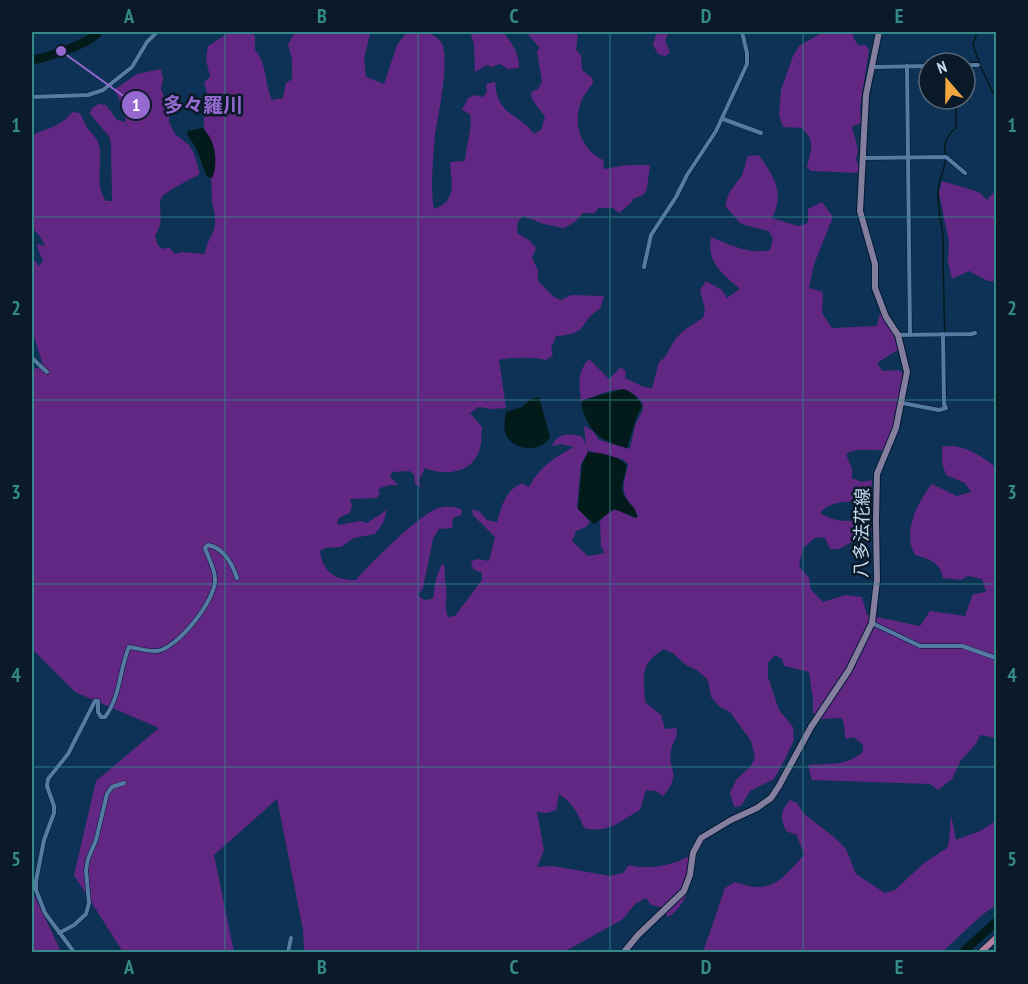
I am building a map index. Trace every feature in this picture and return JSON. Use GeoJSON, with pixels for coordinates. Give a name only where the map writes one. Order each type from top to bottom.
{"type":"FeatureCollection","features":[{"type":"Feature","properties":{"kind":"main road","name":"八多法花線"},"geometry":{"type":"LineString","coordinates":[[624,952],[646,927],[684,891],[690,875],[693,853],[701,838],[771,798],[811,727],[849,670],[872,623],[877,579],[877,474],[896,428],[907,372],[898,335],[886,316],[875,288],[875,264],[860,211],[866,94],[879,32]]}},
{"type":"Feature","properties":{"kind":"main road"},"geometry":{"type":"LineString","coordinates":[[981,952],[996,938]]}},
{"type":"Feature","properties":{"kind":"street"},"geometry":{"type":"LineString","coordinates":[[32,97],[88,95],[103,90],[132,67],[147,42],[157,32]]}},
{"type":"Feature","properties":{"kind":"street"},"geometry":{"type":"LineString","coordinates":[[644,267],[651,235],[723,119],[747,64],[742,32]]}},
{"type":"Feature","properties":{"kind":"street"},"geometry":{"type":"LineString","coordinates":[[907,66],[910,335]]}},
{"type":"Feature","properties":{"kind":"street"},"geometry":{"type":"LineString","coordinates":[[873,67],[917,66]]}},
{"type":"Feature","properties":{"kind":"street"},"geometry":{"type":"LineString","coordinates":[[723,119],[761,133]]}},
{"type":"Feature","properties":{"kind":"street"},"geometry":{"type":"LineString","coordinates":[[863,158],[944,157],[952,160],[965,173]]}},
{"type":"Feature","properties":{"kind":"street"},"geometry":{"type":"LineString","coordinates":[[898,335],[975,333]]}},
{"type":"Feature","properties":{"kind":"street"},"geometry":{"type":"LineString","coordinates":[[902,404],[939,410],[946,408],[944,404],[945,334]]}},
{"type":"Feature","properties":{"kind":"street"},"geometry":{"type":"LineString","coordinates":[[32,358],[47,372]]}},
{"type":"Feature","properties":{"kind":"street"},"geometry":{"type":"LineString","coordinates":[[74,952],[45,913],[36,890],[44,840],[54,813],[47,786],[48,779],[68,754],[95,701],[98,701],[101,717],[105,717],[111,710],[129,647],[151,651],[167,648],[205,608],[211,596],[215,576],[205,548],[208,545],[221,551],[231,563],[237,578]]}},
{"type":"Feature","properties":{"kind":"street"},"geometry":{"type":"LineString","coordinates":[[872,623],[920,646],[962,646],[996,658]]}},
{"type":"Feature","properties":{"kind":"street"},"geometry":{"type":"LineString","coordinates":[[59,933],[74,926],[86,914],[89,903],[86,870],[88,859],[96,840],[107,794],[112,787],[124,783]]}},
{"type":"Feature","properties":{"kind":"street"},"geometry":{"type":"LineString","coordinates":[[288,952],[291,938]]}},
{"type":"Feature","properties":{"kind":"shaded area"},"geometry":{"type":"Polygon","coordinates":[[[230,32],[251,32],[255,36],[255,50],[262,62],[272,100],[283,98],[286,83],[292,79],[292,59],[288,45],[295,32],[369,32],[364,58],[366,77],[384,84],[397,45],[407,32],[425,33],[438,38],[444,50],[445,61],[435,135],[432,191],[434,209],[442,206],[450,196],[452,184],[450,162],[465,161],[471,119],[470,114],[462,110],[468,98],[474,95],[483,97],[487,91],[486,84],[495,82],[500,102],[505,108],[534,134],[541,130],[545,117],[532,99],[531,92],[538,89],[542,82],[537,51],[540,48],[526,32],[578,32],[576,50],[581,55],[582,70],[592,78],[593,83],[579,108],[578,126],[584,142],[595,155],[603,160],[604,169],[627,165],[650,165],[647,189],[643,195],[633,199],[619,213],[613,208],[598,208],[595,213],[583,213],[575,222],[564,228],[523,216],[518,222],[517,233],[536,248],[532,258],[538,270],[538,281],[554,297],[561,300],[571,295],[604,296],[600,309],[588,318],[579,330],[567,335],[556,336],[551,349],[553,355],[546,360],[509,358],[499,360],[506,408],[479,407],[470,413],[482,427],[480,448],[470,464],[463,469],[448,472],[425,468],[419,480],[421,487],[415,484],[414,474],[409,471],[392,472],[390,476],[398,485],[380,488],[378,490],[380,495],[376,498],[350,499],[352,506],[350,513],[340,517],[338,525],[361,521],[367,523],[387,510],[383,523],[375,534],[354,538],[341,547],[325,548],[320,551],[324,564],[331,573],[342,579],[356,580],[420,519],[439,508],[451,507],[462,510],[461,515],[453,518],[452,528],[439,529],[433,539],[423,588],[418,595],[424,600],[432,599],[442,564],[445,567],[448,617],[455,616],[482,580],[482,573],[473,569],[471,561],[477,559],[489,561],[495,537],[473,515],[472,509],[480,512],[487,520],[497,522],[508,494],[516,486],[522,483],[529,487],[548,463],[574,447],[561,444],[552,446],[557,438],[569,434],[577,435],[582,437],[586,445],[584,426],[593,431],[599,440],[630,449],[635,425],[643,410],[643,404],[630,391],[623,390],[607,392],[581,401],[579,384],[582,369],[589,359],[609,379],[621,367],[626,372],[625,378],[644,387],[652,388],[659,362],[666,356],[679,335],[703,318],[705,309],[700,290],[706,281],[722,290],[727,298],[740,289],[721,272],[713,261],[711,237],[747,250],[770,250],[773,239],[769,231],[741,224],[725,206],[729,193],[742,175],[748,156],[759,155],[769,170],[778,192],[776,209],[772,218],[798,226],[808,223],[808,209],[822,202],[833,217],[814,264],[809,288],[823,292],[822,313],[832,328],[877,326],[880,313],[889,325],[899,349],[877,363],[883,371],[898,370],[904,373],[893,428],[884,450],[859,450],[846,454],[852,469],[852,478],[861,482],[872,480],[871,491],[864,501],[834,504],[820,513],[842,521],[865,518],[872,526],[868,545],[863,536],[839,549],[830,549],[825,538],[816,537],[803,548],[799,566],[809,578],[811,590],[823,602],[845,595],[862,597],[867,615],[920,626],[930,611],[965,616],[973,594],[986,592],[982,579],[968,576],[961,580],[943,578],[937,565],[915,555],[911,546],[911,527],[921,500],[932,484],[957,496],[971,492],[965,483],[946,475],[942,463],[942,447],[964,448],[996,467],[996,738],[980,735],[976,744],[961,760],[952,779],[938,790],[930,784],[812,780],[808,765],[850,760],[863,752],[863,745],[854,737],[846,739],[842,718],[822,719],[813,713],[809,672],[784,666],[782,659],[775,655],[768,663],[768,677],[779,710],[793,727],[794,740],[774,779],[750,791],[741,806],[734,807],[730,793],[736,780],[750,767],[755,758],[751,741],[730,712],[720,707],[711,697],[708,680],[697,670],[664,649],[650,660],[645,671],[644,685],[645,702],[661,715],[665,729],[677,728],[670,757],[673,777],[669,788],[663,796],[656,791],[646,790],[640,810],[608,828],[601,829],[584,828],[574,809],[559,794],[556,810],[548,813],[537,812],[544,850],[537,867],[553,866],[610,876],[623,873],[629,865],[659,866],[688,857],[695,869],[689,889],[683,902],[668,917],[661,907],[651,905],[646,898],[635,904],[623,919],[564,952],[304,952],[303,930],[277,799],[214,855],[234,952],[123,952],[74,875],[96,781],[159,728],[75,692],[32,649],[32,365],[37,369],[43,365],[32,330],[32,257],[39,266],[43,261],[36,244],[45,246],[32,227],[32,136],[58,124],[72,112],[80,113],[98,142],[102,194],[106,201],[112,201],[111,145],[109,136],[90,114],[92,108],[99,104],[106,105],[117,120],[126,122],[114,90],[137,74],[161,69],[163,79],[161,89],[169,110],[169,122],[175,134],[189,145],[200,174],[163,196],[160,204],[161,220],[155,236],[158,246],[163,249],[169,247],[175,254],[183,252],[205,254],[215,221],[204,123],[207,95],[204,82],[210,77],[206,59],[208,46],[230,32]],[[587,448],[588,452],[581,464],[577,506],[590,522],[586,527],[576,531],[572,541],[588,556],[605,553],[601,547],[600,521],[610,511],[618,510],[634,518],[638,517],[624,491],[628,464],[622,459],[589,451],[587,448]]]}},
{"type":"Feature","properties":{"kind":"shaded area"},"geometry":{"type":"Polygon","coordinates":[[[470,32],[503,32],[514,48],[519,68],[508,69],[500,64],[492,67],[487,65],[475,72],[474,43],[470,32]]]}},
{"type":"Feature","properties":{"kind":"shaded area"},"geometry":{"type":"Polygon","coordinates":[[[659,32],[669,32],[665,40],[670,53],[665,56],[658,54],[653,45],[659,32]]]}},
{"type":"Feature","properties":{"kind":"shaded area"},"geometry":{"type":"Polygon","coordinates":[[[823,32],[853,32],[854,39],[859,46],[866,45],[869,50],[860,108],[861,123],[852,127],[858,149],[856,160],[860,168],[859,173],[811,171],[807,167],[811,150],[809,137],[802,128],[783,127],[779,115],[781,90],[793,56],[799,46],[823,32]]]}},
{"type":"Feature","properties":{"kind":"shaded area"},"geometry":{"type":"Polygon","coordinates":[[[202,128],[213,144],[215,166],[212,178],[207,177],[196,148],[187,134],[188,131],[202,128]]]}},
{"type":"Feature","properties":{"kind":"shaded area"},"geometry":{"type":"Polygon","coordinates":[[[942,181],[979,192],[987,200],[996,190],[996,281],[988,281],[969,271],[952,279],[948,262],[949,242],[939,193],[942,181]]]}},
{"type":"Feature","properties":{"kind":"shaded area"},"geometry":{"type":"Polygon","coordinates":[[[623,389],[635,396],[642,407],[627,448],[609,442],[596,434],[581,405],[583,400],[623,389]]]}},
{"type":"Feature","properties":{"kind":"shaded area"},"geometry":{"type":"Polygon","coordinates":[[[539,397],[550,437],[541,446],[521,447],[506,435],[504,424],[506,412],[522,407],[531,399],[539,397]]]}},
{"type":"Feature","properties":{"kind":"shaded area"},"geometry":{"type":"Polygon","coordinates":[[[588,452],[613,457],[626,464],[623,493],[637,518],[614,509],[594,524],[578,509],[582,464],[588,452]]]}},
{"type":"Feature","properties":{"kind":"shaded area"},"geometry":{"type":"Polygon","coordinates":[[[790,800],[797,803],[803,813],[846,849],[856,874],[885,893],[895,890],[924,863],[947,848],[951,815],[956,840],[980,831],[996,821],[996,905],[942,952],[703,952],[725,888],[735,882],[748,886],[767,886],[781,878],[804,855],[797,835],[786,831],[783,822],[783,811],[790,800]]]}},
{"type":"Feature","properties":{"kind":"shaded area"},"geometry":{"type":"Polygon","coordinates":[[[32,890],[61,952],[32,952],[32,890]]]}},
{"type":"Feature","properties":{"kind":"waterway"},"geometry":{"type":"LineString","coordinates":[[32,60],[78,45],[98,32]]}},
{"type":"Feature","properties":{"kind":"waterway"},"geometry":{"type":"LineString","coordinates":[[975,51],[973,45],[977,32]]}},
{"type":"Feature","properties":{"kind":"waterway"},"geometry":{"type":"LineString","coordinates":[[977,56],[979,62],[977,62]]}},
{"type":"Feature","properties":{"kind":"waterway"},"geometry":{"type":"LineString","coordinates":[[979,63],[996,97]]}},
{"type":"Feature","properties":{"kind":"waterway"},"geometry":{"type":"LineString","coordinates":[[946,395],[943,240],[938,190],[945,162],[946,140],[956,128],[956,111]]}},
{"type":"Feature","properties":{"kind":"waterway"},"geometry":{"type":"LineString","coordinates":[[963,952],[996,922]]}},
{"type":"Feature","properties":{"kind":"place","name":"多々羅川"},"geometry":{"type":"Point","coordinates":[61,51]}}]}
